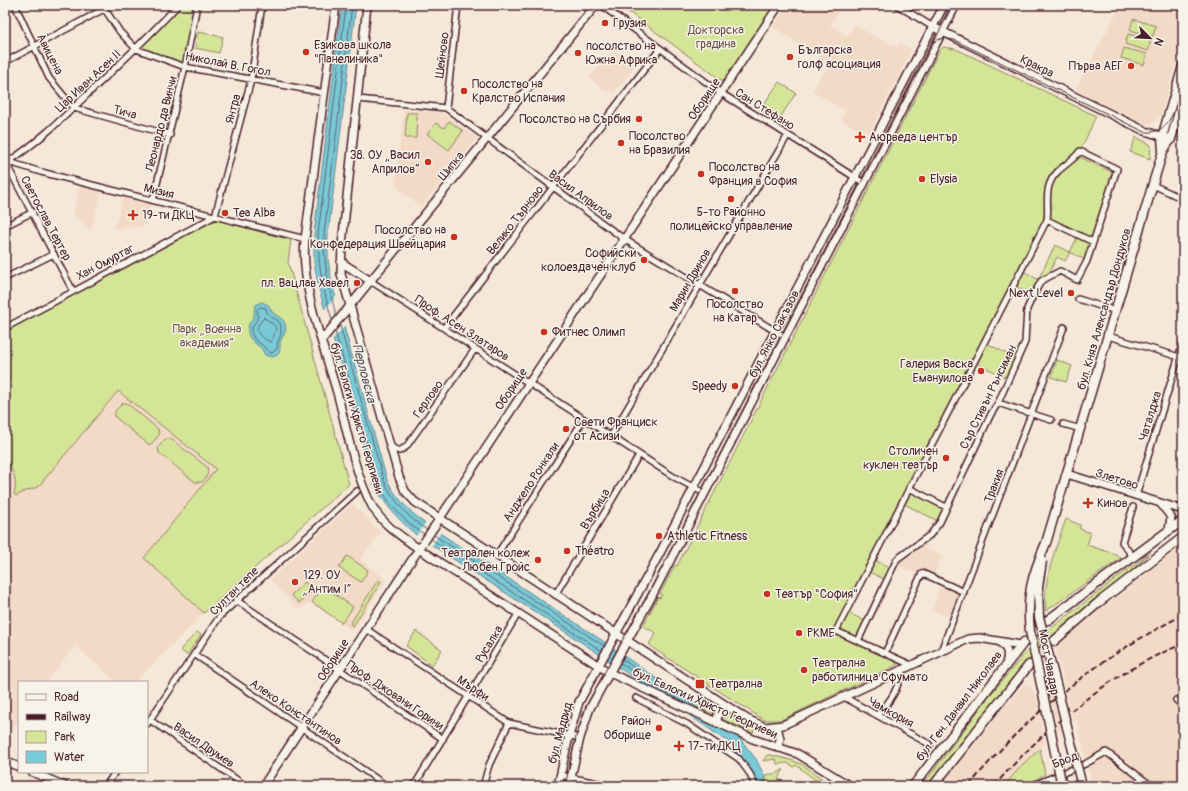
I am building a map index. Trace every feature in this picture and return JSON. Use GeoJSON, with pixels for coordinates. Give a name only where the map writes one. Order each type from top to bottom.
{"type":"FeatureCollection","features":[{"type":"Feature","properties":{"kind":"main road","name":"бул. Евлоги и Христо Георгиеви"},"geometry":{"type":"LineString","coordinates":[[336,5],[305,239],[304,264],[322,340],[364,489],[373,508],[384,520],[418,549],[610,673],[718,723],[778,748],[780,739],[777,726],[769,727],[757,725],[729,708],[439,519],[415,502],[405,491],[399,477],[392,447],[341,274],[367,5]]}},
{"type":"Feature","properties":{"kind":"main road","name":"Шипка"},"geometry":{"type":"LineString","coordinates":[[322,340],[372,282],[596,5]]}},
{"type":"Feature","properties":{"kind":"main road","name":"Оборище"},"geometry":{"type":"LineString","coordinates":[[263,786],[418,549],[779,5]]}},
{"type":"Feature","properties":{"kind":"main road","name":"бул. Янко Сакъзов"},"geometry":{"type":"LineString","coordinates":[[599,666],[617,635],[694,488],[944,5]]}},
{"type":"Feature","properties":{"kind":"main road","name":"бул. Янко Сакъзов"},"geometry":{"type":"LineString","coordinates":[[610,673],[628,642],[956,5]]}},
{"type":"Feature","properties":{"kind":"main road","name":"Кракра"},"geometry":{"type":"LineString","coordinates":[[933,27],[1139,128],[1171,139]]}},
{"type":"Feature","properties":{"kind":"main road","name":"бул. Княз Александър Дондуков"},"geometry":{"type":"LineString","coordinates":[[1163,150],[1162,137],[1183,66]]}},
{"type":"Feature","properties":{"kind":"main road","name":"бул. Княз Александър Дондуков"},"geometry":{"type":"LineString","coordinates":[[1067,474],[1163,150],[1171,139],[1183,98]]}},
{"type":"Feature","properties":{"kind":"main road"},"geometry":{"type":"LineString","coordinates":[[341,262],[372,282]]}},
{"type":"Feature","properties":{"kind":"main road","name":"Злетово"},"geometry":{"type":"LineString","coordinates":[[1067,474],[1183,510]]}},
{"type":"Feature","properties":{"kind":"main road","name":"Мост Чавдар"},"geometry":{"type":"LineString","coordinates":[[1062,786],[1030,631],[1028,609],[1032,577],[1046,543],[1067,474]]}},
{"type":"Feature","properties":{"kind":"main road"},"geometry":{"type":"LineString","coordinates":[[1160,504],[1171,517],[1169,530]]}},
{"type":"Feature","properties":{"kind":"main road"},"geometry":{"type":"LineString","coordinates":[[1048,620],[1183,520]]}},
{"type":"Feature","properties":{"kind":"main road"},"geometry":{"type":"LineString","coordinates":[[1054,641],[1098,603],[1183,537]]}},
{"type":"Feature","properties":{"kind":"main road","name":"Мост Чавдар"},"geometry":{"type":"LineString","coordinates":[[1046,543],[1038,587],[1039,617],[1082,786]]}},
{"type":"Feature","properties":{"kind":"main road"},"geometry":{"type":"LineString","coordinates":[[777,726],[968,640],[979,638],[1023,643]]}},
{"type":"Feature","properties":{"kind":"main road"},"geometry":{"type":"LineString","coordinates":[[998,641],[1007,648],[1006,664]]}},
{"type":"Feature","properties":{"kind":"main road","name":"бул. Ген. Данаил Николаев"},"geometry":{"type":"LineString","coordinates":[[913,786],[1023,643]]}},
{"type":"Feature","properties":{"kind":"main road"},"geometry":{"type":"LineString","coordinates":[[933,786],[1029,665]]}},
{"type":"Feature","properties":{"kind":"main road","name":"бул. Мадрид"},"geometry":{"type":"LineString","coordinates":[[558,786],[569,736],[579,702],[599,666]]}},
{"type":"Feature","properties":{"kind":"main road","name":"бул. Мадрид"},"geometry":{"type":"LineString","coordinates":[[569,786],[580,738],[590,708],[610,673]]}},
{"type":"Feature","properties":{"kind":"main road"},"geometry":{"type":"LineString","coordinates":[[718,723],[718,713],[722,709],[729,708]]}},
{"type":"Feature","properties":{"kind":"main road"},"geometry":{"type":"LineString","coordinates":[[778,748],[798,754],[812,761],[850,786]]}},
{"type":"Feature","properties":{"kind":"main road"},"geometry":{"type":"LineString","coordinates":[[5,761],[18,767]]}},
{"type":"Feature","properties":{"kind":"main road"},"geometry":{"type":"LineString","coordinates":[[34,773],[65,786]]}},
{"type":"Feature","properties":{"kind":"street","name":"Авицена"},"geometry":{"type":"LineString","coordinates":[[15,5],[49,78],[74,108]]}},
{"type":"Feature","properties":{"kind":"street","name":"Цар Иван Асен II"},"geometry":{"type":"LineString","coordinates":[[7,163],[30,148],[74,108],[136,49],[178,5]]}},
{"type":"Feature","properties":{"kind":"street","name":"Леонардо да Винчи"},"geometry":{"type":"LineString","coordinates":[[153,200],[170,135],[197,5]]}},
{"type":"Feature","properties":{"kind":"street","name":"Янтра"},"geometry":{"type":"LineString","coordinates":[[215,216],[251,80],[262,5]]}},
{"type":"Feature","properties":{"kind":"street","name":"Шейново"},"geometry":{"type":"LineString","coordinates":[[446,108],[458,5]]}},
{"type":"Feature","properties":{"kind":"street","name":"Сан Стефано"},"geometry":{"type":"LineString","coordinates":[[601,5],[721,93],[864,183]]}},
{"type":"Feature","properties":{"kind":"street","name":"Кракра"},"geometry":{"type":"LineString","coordinates":[[897,5],[933,27]]}},
{"type":"Feature","properties":{"kind":"street"},"geometry":{"type":"LineString","coordinates":[[1177,5],[1183,8]]}},
{"type":"Feature","properties":{"kind":"street"},"geometry":{"type":"LineString","coordinates":[[5,62],[103,7]]}},
{"type":"Feature","properties":{"kind":"street","name":"Николай В. Гогол"},"geometry":{"type":"LineString","coordinates":[[103,7],[120,32],[136,49],[185,68],[325,93]]}},
{"type":"Feature","properties":{"kind":"street","name":"Велико Търново"},"geometry":{"type":"LineString","coordinates":[[444,328],[660,48]]}},
{"type":"Feature","properties":{"kind":"street"},"geometry":{"type":"LineString","coordinates":[[358,99],[446,108]]}},
{"type":"Feature","properties":{"kind":"street","name":"Тича"},"geometry":{"type":"LineString","coordinates":[[74,108],[170,135]]}},
{"type":"Feature","properties":{"kind":"street","name":"Васил Априлов"},"geometry":{"type":"LineString","coordinates":[[446,108],[624,239],[698,286],[785,337]]}},
{"type":"Feature","properties":{"kind":"street","name":"Марин Дринов"},"geometry":{"type":"LineString","coordinates":[[611,436],[788,135]]}},
{"type":"Feature","properties":{"kind":"street","name":"Сър Стивън Рънсиман"},"geometry":{"type":"LineString","coordinates":[[858,641],[896,559],[930,536],[940,522],[991,414],[998,403],[1025,342],[1027,309],[1041,281],[1060,271],[1077,280],[1087,261],[1117,169],[1080,151],[1076,157],[1054,175],[1050,182],[1047,220]]}},
{"type":"Feature","properties":{"kind":"street","name":"Светослав Тертер"},"geometry":{"type":"LineString","coordinates":[[5,153],[9,169],[73,291]]}},
{"type":"Feature","properties":{"kind":"street","name":"Мизия"},"geometry":{"type":"LineString","coordinates":[[7,163],[305,239]]}},
{"type":"Feature","properties":{"kind":"street"},"geometry":{"type":"LineString","coordinates":[[1153,185],[1183,199]]}},
{"type":"Feature","properties":{"kind":"street"},"geometry":{"type":"LineString","coordinates":[[5,226],[32,212]]}},
{"type":"Feature","properties":{"kind":"street","name":"Хан Омуртаг"},"geometry":{"type":"LineString","coordinates":[[5,328],[215,216]]}},
{"type":"Feature","properties":{"kind":"street"},"geometry":{"type":"LineString","coordinates":[[911,665],[836,631],[1047,220],[1093,242]]}},
{"type":"Feature","properties":{"kind":"street"},"geometry":{"type":"LineString","coordinates":[[5,278],[54,254]]}},
{"type":"Feature","properties":{"kind":"street","name":"Проф. Асен Златаров"},"geometry":{"type":"LineString","coordinates":[[372,282],[639,455],[704,493]]}},
{"type":"Feature","properties":{"kind":"street"},"geometry":{"type":"LineString","coordinates":[[1078,299],[1116,311]]}},
{"type":"Feature","properties":{"kind":"street","name":"Тракия"},"geometry":{"type":"LineString","coordinates":[[941,652],[1064,327]]}},
{"type":"Feature","properties":{"kind":"street"},"geometry":{"type":"LineString","coordinates":[[1108,336],[1181,358]]}},
{"type":"Feature","properties":{"kind":"street","name":"Чаталджа"},"geometry":{"type":"LineString","coordinates":[[1136,496],[1181,358],[1183,342]]}},
{"type":"Feature","properties":{"kind":"street","name":"Герлово"},"geometry":{"type":"LineString","coordinates":[[392,447],[399,451],[406,447],[475,349]]}},
{"type":"Feature","properties":{"kind":"street"},"geometry":{"type":"LineString","coordinates":[[998,403],[1051,420]]}},
{"type":"Feature","properties":{"kind":"street","name":"Анджело Ронкали"},"geometry":{"type":"LineString","coordinates":[[496,556],[584,419]]}},
{"type":"Feature","properties":{"kind":"street"},"geometry":{"type":"LineString","coordinates":[[1063,424],[1081,429]]}},
{"type":"Feature","properties":{"kind":"street","name":"Върбица"},"geometry":{"type":"LineString","coordinates":[[555,594],[639,455]]}},
{"type":"Feature","properties":{"kind":"street"},"geometry":{"type":"LineString","coordinates":[[909,488],[946,507]]}},
{"type":"Feature","properties":{"kind":"street","name":"Султан тепе"},"geometry":{"type":"LineString","coordinates":[[148,722],[220,616],[357,491]]}},
{"type":"Feature","properties":{"kind":"street"},"geometry":{"type":"LineString","coordinates":[[1133,507],[1122,542],[1133,557]]}},
{"type":"Feature","properties":{"kind":"street"},"geometry":{"type":"LineString","coordinates":[[885,653],[922,574],[964,592]]}},
{"type":"Feature","properties":{"kind":"street","name":"Проф. Джовани Горини"},"geometry":{"type":"LineString","coordinates":[[236,600],[443,739]]}},
{"type":"Feature","properties":{"kind":"street","name":"Русалка"},"geometry":{"type":"LineString","coordinates":[[414,786],[518,614]]}},
{"type":"Feature","properties":{"kind":"street","name":"Мърфи"},"geometry":{"type":"LineString","coordinates":[[366,629],[509,723],[580,738]]}},
{"type":"Feature","properties":{"kind":"street","name":"Алеко Константинов"},"geometry":{"type":"LineString","coordinates":[[194,654],[387,786]]}},
{"type":"Feature","properties":{"kind":"street"},"geometry":{"type":"LineString","coordinates":[[877,715],[893,697],[901,670]]}},
{"type":"Feature","properties":{"kind":"street","name":"Чамкория"},"geometry":{"type":"LineString","coordinates":[[844,697],[929,744]]}},
{"type":"Feature","properties":{"kind":"street","name":"бул. Евлоги и Христо Георгиеви"},"geometry":{"type":"LineString","coordinates":[[636,698],[686,724],[739,759],[750,774],[755,786]]}},
{"type":"Feature","properties":{"kind":"street"},"geometry":{"type":"LineString","coordinates":[[1176,700],[1183,706]]}},
{"type":"Feature","properties":{"kind":"street","name":"Васил Друмев"},"geometry":{"type":"LineString","coordinates":[[148,722],[246,786]]}},
{"type":"Feature","properties":{"kind":"street"},"geometry":{"type":"LineString","coordinates":[[483,786],[489,765],[509,723]]}},
{"type":"Feature","properties":{"kind":"street","name":"Брод"},"geometry":{"type":"LineString","coordinates":[[1034,785],[1085,764],[1106,752],[1152,786]]}},
{"type":"Feature","properties":{"kind":"street"},"geometry":{"type":"LineString","coordinates":[[106,786],[114,773]]}},
{"type":"Feature","properties":{"kind":"street"},"geometry":{"type":"LineString","coordinates":[[560,775],[611,786]]}},
{"type":"Feature","properties":{"kind":"shaded area"},"geometry":{"type":"Polygon","coordinates":[[[788,5],[840,5],[842,6],[830,25],[847,36],[855,24],[861,29],[897,47],[900,43],[912,49],[869,134],[841,120],[846,111],[812,91],[829,64],[773,27],[788,5]]]}},
{"type":"Feature","properties":{"kind":"shaded area","name":"Първа АЕГ"},"geometry":{"type":"Polygon","coordinates":[[[1121,5],[1166,5],[1183,14],[1183,37],[1161,116],[1152,124],[1145,124],[1075,90],[1121,5]]]}},
{"type":"Feature","properties":{"kind":"shaded area"},"geometry":{"type":"Polygon","coordinates":[[[614,49],[636,65],[614,93],[609,89],[607,92],[589,78],[614,49]]]}},
{"type":"Feature","properties":{"kind":"shaded area","name":"38. ОУ „Васил Априлов“"},"geometry":{"type":"Polygon","coordinates":[[[404,109],[443,113],[477,138],[421,207],[395,186],[404,109]]]}},
{"type":"Feature","properties":{"kind":"shaded area"},"geometry":{"type":"Polygon","coordinates":[[[81,182],[102,187],[92,228],[89,229],[73,213],[81,182]]]}},
{"type":"Feature","properties":{"kind":"shaded area","name":"19-ти ДКЦ"},"geometry":{"type":"Polygon","coordinates":[[[123,197],[151,204],[145,226],[114,229],[123,197]]]}},
{"type":"Feature","properties":{"kind":"shaded area","name":"Парк „Военна академия“"},"geometry":{"type":"Polygon","coordinates":[[[291,240],[288,262],[349,484],[204,613],[136,681],[116,681],[75,646],[47,681],[18,681],[18,721],[5,737],[5,331],[291,240]]]}},
{"type":"Feature","properties":{"kind":"shaded area"},"geometry":{"type":"Polygon","coordinates":[[[352,503],[381,533],[360,559],[386,580],[353,631],[311,603],[298,609],[270,580],[352,503]]]}},
{"type":"Feature","properties":{"kind":"shaded area"},"geometry":{"type":"Polygon","coordinates":[[[923,543],[927,545],[926,549],[942,556],[933,576],[921,570],[919,575],[896,565],[899,560],[923,543]]]}},
{"type":"Feature","properties":{"kind":"shaded area"},"geometry":{"type":"Polygon","coordinates":[[[1183,545],[1183,786],[1092,786],[1076,720],[1073,721],[1055,647],[1070,633],[1183,545]]]}},
{"type":"Feature","properties":{"kind":"shaded area"},"geometry":{"type":"Polygon","coordinates":[[[941,582],[964,592],[954,619],[932,610],[941,582]]]}},
{"type":"Feature","properties":{"kind":"shaded area"},"geometry":{"type":"Polygon","coordinates":[[[1050,676],[1063,729],[1058,733],[1047,679],[1050,676]]]}},
{"type":"Feature","properties":{"kind":"shaded area"},"geometry":{"type":"Polygon","coordinates":[[[1025,683],[1035,692],[1045,744],[1022,765],[1004,786],[939,786],[987,727],[1025,683]]]}},
{"type":"Feature","properties":{"kind":"green space"},"geometry":{"type":"Polygon","coordinates":[[[178,5],[197,5],[185,67],[136,49],[178,5]]]}},
{"type":"Feature","properties":{"kind":"green space","name":"Докторска градина"},"geometry":{"type":"Polygon","coordinates":[[[619,5],[775,5],[724,82],[619,5]]]}},
{"type":"Feature","properties":{"kind":"green space"},"geometry":{"type":"Polygon","coordinates":[[[1133,19],[1156,26],[1153,36],[1130,30],[1133,19]]]}},
{"type":"Feature","properties":{"kind":"green space"},"geometry":{"type":"Polygon","coordinates":[[[198,32],[223,37],[219,53],[195,48],[198,32]]]}},
{"type":"Feature","properties":{"kind":"green space"},"geometry":{"type":"Polygon","coordinates":[[[1128,34],[1151,40],[1148,51],[1125,44],[1128,34]]]}},
{"type":"Feature","properties":{"kind":"green space"},"geometry":{"type":"Polygon","coordinates":[[[943,47],[956,49],[1096,116],[1079,151],[1049,178],[1045,189],[1044,218],[1042,224],[833,632],[896,661],[897,665],[781,720],[764,720],[654,649],[649,644],[656,633],[643,626],[658,597],[660,598],[662,595],[660,594],[675,565],[677,566],[938,53],[943,47]]]}},
{"type":"Feature","properties":{"kind":"green space"},"geometry":{"type":"Polygon","coordinates":[[[1124,48],[1147,54],[1144,65],[1121,58],[1124,48]]]}},
{"type":"Feature","properties":{"kind":"green space"},"geometry":{"type":"Polygon","coordinates":[[[779,82],[796,93],[778,121],[760,110],[779,82]]]}},
{"type":"Feature","properties":{"kind":"green space"},"geometry":{"type":"Polygon","coordinates":[[[407,113],[417,113],[416,138],[405,138],[407,113]]]}},
{"type":"Feature","properties":{"kind":"green space"},"geometry":{"type":"Polygon","coordinates":[[[449,121],[463,131],[449,150],[427,134],[436,123],[444,128],[449,121]]]}},
{"type":"Feature","properties":{"kind":"green space"},"geometry":{"type":"Polygon","coordinates":[[[1136,137],[1151,145],[1150,159],[1130,152],[1136,137]]]}},
{"type":"Feature","properties":{"kind":"green space"},"geometry":{"type":"Polygon","coordinates":[[[1076,157],[1082,158],[1116,174],[1087,261],[1070,252],[1078,236],[1047,220],[1050,183],[1076,157]]]}},
{"type":"Feature","properties":{"kind":"green space","name":"Парк „Военна академия“"},"geometry":{"type":"Polygon","coordinates":[[[216,220],[291,240],[288,262],[349,484],[204,613],[144,558],[216,469],[118,391],[38,487],[16,496],[14,494],[14,475],[5,458],[5,331],[216,220]]]}},
{"type":"Feature","properties":{"kind":"green space"},"geometry":{"type":"Polygon","coordinates":[[[1055,245],[1070,252],[1065,261],[1057,257],[1046,279],[1040,276],[1055,245]]]}},
{"type":"Feature","properties":{"kind":"green space"},"geometry":{"type":"Polygon","coordinates":[[[1021,270],[1041,281],[1033,296],[1013,285],[1021,270]]]}},
{"type":"Feature","properties":{"kind":"green space"},"geometry":{"type":"Polygon","coordinates":[[[984,342],[1018,359],[1009,379],[974,362],[984,342]]]}},
{"type":"Feature","properties":{"kind":"green space"},"geometry":{"type":"Polygon","coordinates":[[[1057,360],[1072,366],[1066,382],[1051,377],[1057,360]]]}},
{"type":"Feature","properties":{"kind":"green space"},"geometry":{"type":"Polygon","coordinates":[[[123,403],[127,403],[158,429],[159,435],[151,444],[148,444],[115,417],[115,411],[123,403]]]}},
{"type":"Feature","properties":{"kind":"green space"},"geometry":{"type":"Polygon","coordinates":[[[165,439],[171,439],[207,467],[207,475],[202,482],[195,482],[159,453],[158,448],[165,439]]]}},
{"type":"Feature","properties":{"kind":"green space"},"geometry":{"type":"Polygon","coordinates":[[[909,488],[946,507],[940,522],[902,503],[909,488]]]}},
{"type":"Feature","properties":{"kind":"green space"},"geometry":{"type":"Polygon","coordinates":[[[1066,519],[1080,525],[1080,529],[1091,533],[1087,545],[1112,553],[1121,558],[1046,611],[1045,600],[1048,576],[1054,553],[1066,519]]]}},
{"type":"Feature","properties":{"kind":"green space"},"geometry":{"type":"Polygon","coordinates":[[[1151,552],[1124,578],[1044,643],[1025,664],[928,786],[922,786],[990,695],[1037,639],[1151,552]]]}},
{"type":"Feature","properties":{"kind":"green space"},"geometry":{"type":"Polygon","coordinates":[[[347,556],[368,570],[361,582],[339,568],[347,556]]]}},
{"type":"Feature","properties":{"kind":"green space"},"geometry":{"type":"Polygon","coordinates":[[[872,559],[892,568],[886,580],[867,571],[872,559]]]}},
{"type":"Feature","properties":{"kind":"green space"},"geometry":{"type":"Polygon","coordinates":[[[378,580],[381,582],[353,626],[350,624],[378,580]]]}},
{"type":"Feature","properties":{"kind":"green space"},"geometry":{"type":"Polygon","coordinates":[[[305,582],[313,591],[299,603],[291,595],[305,582]]]}},
{"type":"Feature","properties":{"kind":"green space"},"geometry":{"type":"Polygon","coordinates":[[[323,586],[353,607],[342,623],[312,602],[323,586]]]}},
{"type":"Feature","properties":{"kind":"green space"},"geometry":{"type":"Polygon","coordinates":[[[847,612],[867,622],[858,639],[838,630],[847,612]]]}},
{"type":"Feature","properties":{"kind":"green space"},"geometry":{"type":"Polygon","coordinates":[[[416,631],[442,650],[432,665],[406,646],[416,631]]]}},
{"type":"Feature","properties":{"kind":"green space"},"geometry":{"type":"Polygon","coordinates":[[[197,632],[201,635],[187,655],[180,650],[197,632]]]}},
{"type":"Feature","properties":{"kind":"green space"},"geometry":{"type":"Polygon","coordinates":[[[705,697],[720,706],[714,715],[687,702],[688,700],[696,703],[705,697]]]}},
{"type":"Feature","properties":{"kind":"green space"},"geometry":{"type":"Polygon","coordinates":[[[722,712],[727,712],[754,729],[753,733],[722,719],[722,712]]]}},
{"type":"Feature","properties":{"kind":"green space"},"geometry":{"type":"Polygon","coordinates":[[[1040,749],[1045,774],[1026,786],[1004,786],[1022,765],[1040,749]]]}},
{"type":"Feature","properties":{"kind":"green space"},"geometry":{"type":"Polygon","coordinates":[[[767,755],[794,761],[803,765],[832,786],[820,786],[817,784],[818,782],[796,765],[794,767],[787,763],[777,764],[776,759],[763,761],[767,755]]]}},
{"type":"Feature","properties":{"kind":"green space"},"geometry":{"type":"Polygon","coordinates":[[[784,770],[778,778],[782,781],[782,786],[766,786],[765,775],[778,773],[784,770]]]}},
{"type":"Feature","properties":{"kind":"water"},"geometry":{"type":"Polygon","coordinates":[[[342,5],[356,5],[328,235],[328,260],[332,284],[387,480],[403,503],[423,522],[597,637],[737,735],[756,759],[764,775],[766,786],[757,786],[750,768],[730,743],[590,648],[415,534],[392,511],[374,484],[319,289],[314,262],[314,234],[342,5]]]}},
{"type":"Feature","properties":{"kind":"water"},"geometry":{"type":"Polygon","coordinates":[[[262,302],[269,305],[273,313],[281,318],[285,323],[279,352],[277,355],[272,357],[265,355],[261,348],[250,338],[248,332],[249,324],[254,316],[255,306],[262,302]]]}},
{"type":"Feature","properties":{"kind":"pier"},"geometry":{"type":"Polygon","coordinates":[[[337,295],[346,325],[332,340],[323,311],[337,295]]]}},
{"type":"Feature","properties":{"kind":"pier"},"geometry":{"type":"Polygon","coordinates":[[[426,522],[441,532],[431,547],[416,536],[426,522]]]}},
{"type":"Feature","properties":{"kind":"tunnel"},"geometry":{"type":"LineString","coordinates":[[1051,420],[1063,424]]}},
{"type":"Feature","properties":{"kind":"tram line"},"geometry":{"type":"LineString","coordinates":[[565,786],[576,737],[586,706],[648,594],[953,5]]}},
{"type":"Feature","properties":{"kind":"tram line"},"geometry":{"type":"LineString","coordinates":[[933,42],[943,38],[954,40],[1145,132],[1155,131],[1162,128],[1168,122],[1173,114],[1183,77]]}},
{"type":"Feature","properties":{"kind":"railway"},"geometry":{"type":"LineString","coordinates":[[969,786],[1016,734],[1067,689],[1094,668],[1123,649],[1152,631],[1183,615]]}},
{"type":"Feature","properties":{"kind":"railway"},"geometry":{"type":"LineString","coordinates":[[994,786],[1035,743],[1080,704],[1130,670],[1183,644]]}},
{"type":"Feature","properties":{"kind":"place","name":"Грузия"},"geometry":{"type":"Point","coordinates":[605,23]}},
{"type":"Feature","properties":{"kind":"place","name":"Езикова школа \"Панелиника\""},"geometry":{"type":"Point","coordinates":[306,52]}},
{"type":"Feature","properties":{"kind":"place","name":"посолство на Южна Африка"},"geometry":{"type":"Point","coordinates":[578,53]}},
{"type":"Feature","properties":{"kind":"place","name":"Българска голф асоциация"},"geometry":{"type":"Point","coordinates":[790,57]}},
{"type":"Feature","properties":{"kind":"place","name":"Първа АЕГ"},"geometry":{"type":"Point","coordinates":[1131,66]}},
{"type":"Feature","properties":{"kind":"place","name":"Посолство на Кралство Испания"},"geometry":{"type":"Point","coordinates":[464,91]}},
{"type":"Feature","properties":{"kind":"place","name":"Посолство на Сърбия"},"geometry":{"type":"Point","coordinates":[639,119]}},
{"type":"Feature","properties":{"kind":"place","name":"Аюрведа център"},"geometry":{"type":"Point","coordinates":[860,137]}},
{"type":"Feature","properties":{"kind":"place","name":"Посолство на Бразилия"},"geometry":{"type":"Point","coordinates":[621,143]}},
{"type":"Feature","properties":{"kind":"place","name":"38. ОУ „Васил Априлов“"},"geometry":{"type":"Point","coordinates":[428,162]}},
{"type":"Feature","properties":{"kind":"place","name":"Посолство на Франция в София"},"geometry":{"type":"Point","coordinates":[701,174]}},
{"type":"Feature","properties":{"kind":"place","name":"Elysia"},"geometry":{"type":"Point","coordinates":[922,179]}},
{"type":"Feature","properties":{"kind":"place","name":"5-то Районно полицейско управление"},"geometry":{"type":"Point","coordinates":[731,199]}},
{"type":"Feature","properties":{"kind":"place","name":"Tea Alba"},"geometry":{"type":"Point","coordinates":[225,213]}},
{"type":"Feature","properties":{"kind":"place","name":"19-ти ДКЦ"},"geometry":{"type":"Point","coordinates":[133,215]}},
{"type":"Feature","properties":{"kind":"place","name":"Посолство на Конфедерация Швейцария"},"geometry":{"type":"Point","coordinates":[454,237]}},
{"type":"Feature","properties":{"kind":"place","name":"Софийски колоездачен клуб"},"geometry":{"type":"Point","coordinates":[644,260]}},
{"type":"Feature","properties":{"kind":"place","name":"пл. Вацлав Хавел"},"geometry":{"type":"Point","coordinates":[357,283]}},
{"type":"Feature","properties":{"kind":"place","name":"Посолство на Катар"},"geometry":{"type":"Point","coordinates":[735,291]}},
{"type":"Feature","properties":{"kind":"place","name":"Next Level"},"geometry":{"type":"Point","coordinates":[1071,293]}},
{"type":"Feature","properties":{"kind":"place","name":"Фитнес Олимп"},"geometry":{"type":"Point","coordinates":[544,332]}},
{"type":"Feature","properties":{"kind":"place","name":"Галерия Васка Емануилова"},"geometry":{"type":"Point","coordinates":[981,371]}},
{"type":"Feature","properties":{"kind":"place","name":"Speedy"},"geometry":{"type":"Point","coordinates":[735,386]}},
{"type":"Feature","properties":{"kind":"place","name":"Свети Франциск от Асизи"},"geometry":{"type":"Point","coordinates":[566,429]}},
{"type":"Feature","properties":{"kind":"place","name":"Столичен куклен театър"},"geometry":{"type":"Point","coordinates":[946,458]}},
{"type":"Feature","properties":{"kind":"place","name":"Кинов"},"geometry":{"type":"Point","coordinates":[1088,503]}},
{"type":"Feature","properties":{"kind":"place","name":"Athletic Fitness"},"geometry":{"type":"Point","coordinates":[659,536]}},
{"type":"Feature","properties":{"kind":"place","name":"Théatro"},"geometry":{"type":"Point","coordinates":[567,551]}},
{"type":"Feature","properties":{"kind":"place","name":"Театрален колеж Любен Гройс"},"geometry":{"type":"Point","coordinates":[538,560]}},
{"type":"Feature","properties":{"kind":"place","name":"129. ОУ „Антим I“"},"geometry":{"type":"Point","coordinates":[295,582]}},
{"type":"Feature","properties":{"kind":"place","name":"Театър \"София\""},"geometry":{"type":"Point","coordinates":[767,594]}},
{"type":"Feature","properties":{"kind":"place","name":"РКМЕ"},"geometry":{"type":"Point","coordinates":[799,633]}},
{"type":"Feature","properties":{"kind":"place","name":"Театрална работилница Сфумато"},"geometry":{"type":"Point","coordinates":[804,670]}},
{"type":"Feature","properties":{"kind":"place","name":"Театрална"},"geometry":{"type":"Point","coordinates":[700,684]}},
{"type":"Feature","properties":{"kind":"place","name":"Район Оборище"},"geometry":{"type":"Point","coordinates":[659,728]}},
{"type":"Feature","properties":{"kind":"place","name":"17-ти ДКЦ"},"geometry":{"type":"Point","coordinates":[679,746]}},
{"type":"Feature","properties":{"kind":"water label","name":"Перловска"},"geometry":{"type":"Point","coordinates":[365,373]}}]}
